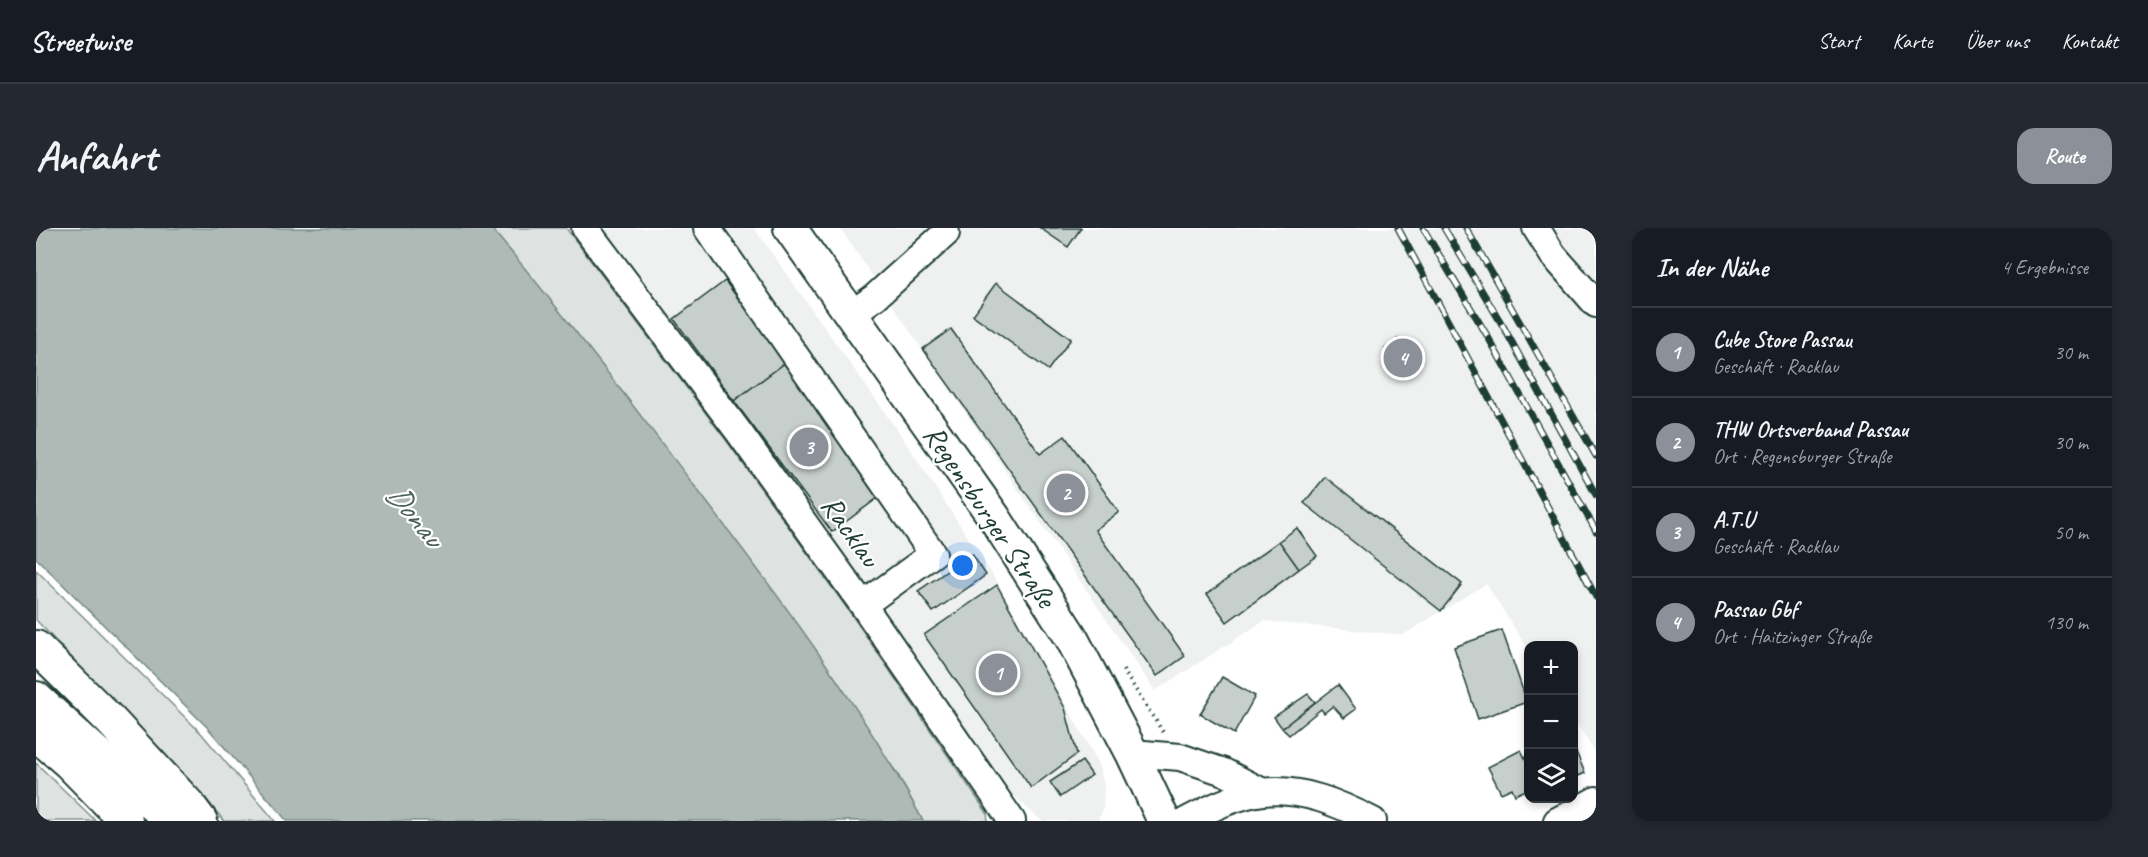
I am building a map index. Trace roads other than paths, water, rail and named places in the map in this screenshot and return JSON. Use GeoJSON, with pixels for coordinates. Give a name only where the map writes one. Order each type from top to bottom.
{"type":"FeatureCollection","features":[{"type":"Feature","properties":{"kind":"main road","name":"Regensburger Straße"},"geometry":{"type":"LineString","coordinates":[[789,228],[994,517],[1071,637],[1132,753],[1164,821]]}},
{"type":"Feature","properties":{"kind":"main road"},"geometry":{"type":"LineString","coordinates":[[36,647],[110,720],[201,821]]}},
{"type":"Feature","properties":{"kind":"main road"},"geometry":{"type":"LineString","coordinates":[[36,698],[171,821]]}},
{"type":"Feature","properties":{"kind":"main road"},"geometry":{"type":"LineString","coordinates":[[36,734],[69,763],[126,821]]}},
{"type":"Feature","properties":{"kind":"street","name":"Racklau"},"geometry":{"type":"LineString","coordinates":[[585,228],[738,431],[863,605],[1012,821]]}},
{"type":"Feature","properties":{"kind":"street"},"geometry":{"type":"LineString","coordinates":[[707,228],[933,554],[863,605]]}},
{"type":"Feature","properties":{"kind":"street"},"geometry":{"type":"LineString","coordinates":[[1536,228],[1553,255],[1596,304]]}},
{"type":"Feature","properties":{"kind":"street"},"geometry":{"type":"LineString","coordinates":[[850,315],[875,297],[946,233]]}},
{"type":"Feature","properties":{"kind":"street"},"geometry":{"type":"LineString","coordinates":[[1132,753],[1180,758],[1224,772],[1263,792]]}},
{"type":"Feature","properties":{"kind":"street"},"geometry":{"type":"LineString","coordinates":[[1186,821],[1231,800],[1263,792],[1300,793],[1346,807],[1373,821]]}},
{"type":"Feature","properties":{"kind":"street"},"geometry":{"type":"LineString","coordinates":[[1557,821],[1596,800]]}},
{"type":"Feature","properties":{"kind":"water","name":"Donau"},"geometry":{"type":"Polygon","coordinates":[[[36,228],[491,228],[594,355],[785,606],[872,733],[923,821],[287,821],[208,728],[36,558],[36,228]]]}},
{"type":"Feature","properties":{"kind":"railway"},"geometry":{"type":"LineString","coordinates":[[1398,228],[1596,597]]}},
{"type":"Feature","properties":{"kind":"railway"},"geometry":{"type":"LineString","coordinates":[[1423,228],[1488,337],[1596,531]]}},
{"type":"Feature","properties":{"kind":"railway"},"geometry":{"type":"LineString","coordinates":[[1444,228],[1503,326],[1596,495]]}},
{"type":"Feature","properties":{"kind":"railway"},"geometry":{"type":"LineString","coordinates":[[1466,228],[1596,456]]}},
{"type":"Feature","properties":{"kind":"place","name":"Passau Gbf"},"geometry":{"type":"Point","coordinates":[1403,358]}},
{"type":"Feature","properties":{"kind":"place","name":"A.T.U"},"geometry":{"type":"Point","coordinates":[809,447]}},
{"type":"Feature","properties":{"kind":"place","name":"THW Ortsverband Passau"},"geometry":{"type":"Point","coordinates":[1066,493]}},
{"type":"Feature","properties":{"kind":"place","name":"Cube Store Passau"},"geometry":{"type":"Point","coordinates":[998,673]}}]}
